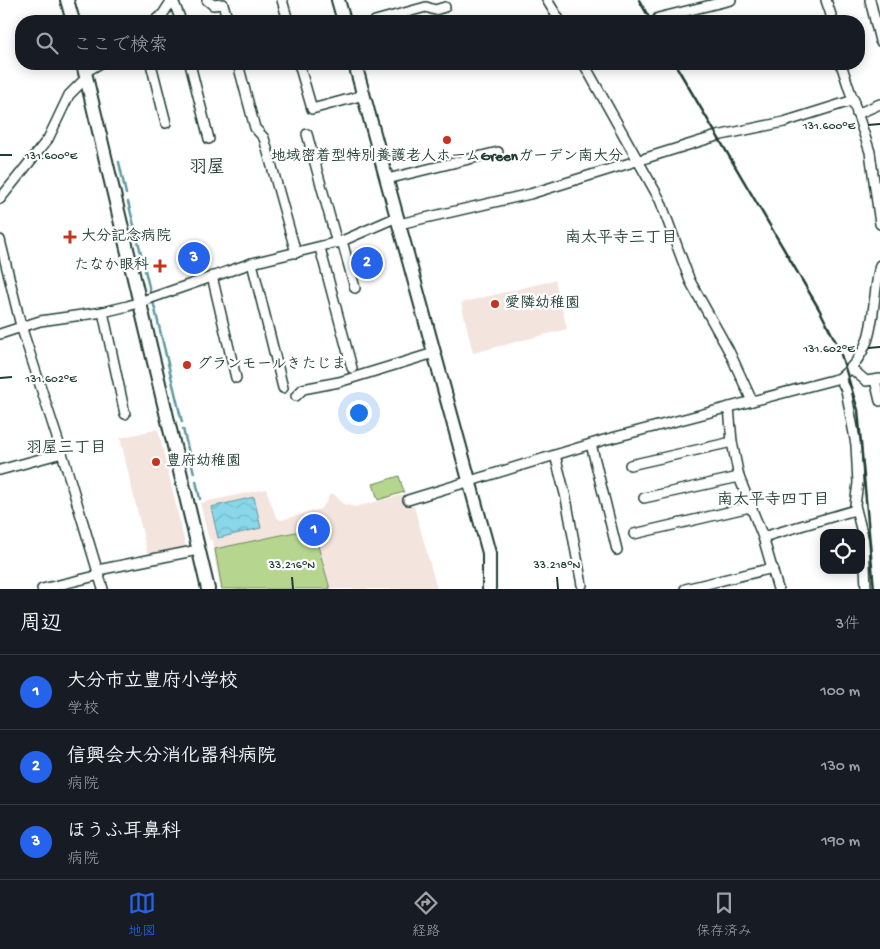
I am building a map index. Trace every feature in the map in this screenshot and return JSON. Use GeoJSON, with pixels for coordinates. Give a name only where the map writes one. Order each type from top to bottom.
{"type":"FeatureCollection","features":[{"type":"Feature","properties":{"kind":"street"},"geometry":{"type":"LineString","coordinates":[[68,0],[71,15]]}},
{"type":"Feature","properties":{"kind":"street"},"geometry":{"type":"LineString","coordinates":[[162,15],[173,0]]}},
{"type":"Feature","properties":{"kind":"street"},"geometry":{"type":"LineString","coordinates":[[173,0],[179,15]]}},
{"type":"Feature","properties":{"kind":"street"},"geometry":{"type":"LineString","coordinates":[[207,0],[214,6],[223,4],[226,15]]}},
{"type":"Feature","properties":{"kind":"street"},"geometry":{"type":"LineString","coordinates":[[282,0],[286,15]]}},
{"type":"Feature","properties":{"kind":"street"},"geometry":{"type":"LineString","coordinates":[[338,0],[342,15]]}},
{"type":"Feature","properties":{"kind":"street"},"geometry":{"type":"LineString","coordinates":[[547,0],[556,15]]}},
{"type":"Feature","properties":{"kind":"street"},"geometry":{"type":"LineString","coordinates":[[666,15],[693,5],[731,0]]}},
{"type":"Feature","properties":{"kind":"street"},"geometry":{"type":"LineString","coordinates":[[826,0],[832,15]]}},
{"type":"Feature","properties":{"kind":"street"},"geometry":{"type":"LineString","coordinates":[[870,0],[880,41]]}},
{"type":"Feature","properties":{"kind":"street"},"geometry":{"type":"LineString","coordinates":[[397,15],[426,7],[436,10],[445,8]]}},
{"type":"Feature","properties":{"kind":"street"},"geometry":{"type":"LineString","coordinates":[[152,70],[166,124]]}},
{"type":"Feature","properties":{"kind":"street"},"geometry":{"type":"LineString","coordinates":[[192,70],[209,139]]}},
{"type":"Feature","properties":{"kind":"street"},"geometry":{"type":"LineString","coordinates":[[240,70],[255,128],[264,138],[296,253]]}},
{"type":"Feature","properties":{"kind":"street"},"geometry":{"type":"LineString","coordinates":[[301,70],[312,109],[364,95]]}},
{"type":"Feature","properties":{"kind":"street"},"geometry":{"type":"LineString","coordinates":[[357,70],[489,553],[489,589]]}},
{"type":"Feature","properties":{"kind":"street"},"geometry":{"type":"LineString","coordinates":[[587,70],[663,206],[690,281],[729,351],[752,401]]}},
{"type":"Feature","properties":{"kind":"street"},"geometry":{"type":"LineString","coordinates":[[843,70],[872,160],[880,224]]}},
{"type":"Feature","properties":{"kind":"street"},"geometry":{"type":"LineString","coordinates":[[0,199],[48,139],[69,96],[84,71]]}},
{"type":"Feature","properties":{"kind":"street"},"geometry":{"type":"LineString","coordinates":[[84,71],[208,589]]}},
{"type":"Feature","properties":{"kind":"street"},"geometry":{"type":"LineString","coordinates":[[0,334],[21,326],[103,312],[139,302],[252,264],[340,242],[398,221],[530,194],[717,136],[784,122],[854,100]]}},
{"type":"Feature","properties":{"kind":"street"},"geometry":{"type":"LineString","coordinates":[[857,114],[880,104]]}},
{"type":"Feature","properties":{"kind":"street"},"geometry":{"type":"LineString","coordinates":[[307,134],[355,288]]}},
{"type":"Feature","properties":{"kind":"street"},"geometry":{"type":"LineString","coordinates":[[387,179],[498,152]]}},
{"type":"Feature","properties":{"kind":"street"},"geometry":{"type":"LineString","coordinates":[[0,240],[21,326],[103,589]]}},
{"type":"Feature","properties":{"kind":"street"},"geometry":{"type":"LineString","coordinates":[[320,248],[352,368]]}},
{"type":"Feature","properties":{"kind":"street"},"geometry":{"type":"LineString","coordinates":[[252,264],[283,388]]}},
{"type":"Feature","properties":{"kind":"street"},"geometry":{"type":"LineString","coordinates":[[408,500],[555,454],[840,378],[852,369],[862,357],[873,333],[880,265]]}},
{"type":"Feature","properties":{"kind":"street"},"geometry":{"type":"LineString","coordinates":[[212,276],[236,378]]}},
{"type":"Feature","properties":{"kind":"street"},"geometry":{"type":"LineString","coordinates":[[103,312],[125,414]]}},
{"type":"Feature","properties":{"kind":"street"},"geometry":{"type":"LineString","coordinates":[[296,396],[304,389],[339,382],[434,354]]}},
{"type":"Feature","properties":{"kind":"street"},"geometry":{"type":"LineString","coordinates":[[852,369],[866,381],[877,380],[880,401]]}},
{"type":"Feature","properties":{"kind":"street"},"geometry":{"type":"LineString","coordinates":[[840,378],[846,390],[856,445],[858,483],[855,510],[864,541],[866,589]]}},
{"type":"Feature","properties":{"kind":"street"},"geometry":{"type":"LineString","coordinates":[[729,407],[732,442],[739,477],[763,537],[778,589]]}},
{"type":"Feature","properties":{"kind":"street"},"geometry":{"type":"LineString","coordinates":[[630,465],[732,442]]}},
{"type":"Feature","properties":{"kind":"street"},"geometry":{"type":"LineString","coordinates":[[591,444],[617,550]]}},
{"type":"Feature","properties":{"kind":"street"},"geometry":{"type":"LineString","coordinates":[[0,470],[62,453]]}},
{"type":"Feature","properties":{"kind":"street"},"geometry":{"type":"LineString","coordinates":[[555,454],[566,498],[582,585]]}},
{"type":"Feature","properties":{"kind":"street"},"geometry":{"type":"LineString","coordinates":[[644,498],[739,477]]}},
{"type":"Feature","properties":{"kind":"street"},"geometry":{"type":"LineString","coordinates":[[634,534],[750,507]]}},
{"type":"Feature","properties":{"kind":"street"},"geometry":{"type":"LineString","coordinates":[[763,537],[855,510]]}},
{"type":"Feature","properties":{"kind":"street"},"geometry":{"type":"LineString","coordinates":[[42,589],[78,585],[99,572],[198,550]]}},
{"type":"Feature","properties":{"kind":"street"},"geometry":{"type":"LineString","coordinates":[[685,589],[773,568]]}},
{"type":"Feature","properties":{"kind":"shaded area"},"geometry":{"type":"Polygon","coordinates":[[[555,280],[567,329],[473,353],[461,303],[555,280]]]}},
{"type":"Feature","properties":{"kind":"shaded area"},"geometry":{"type":"Polygon","coordinates":[[[158,429],[186,548],[148,556],[120,438],[158,429]]]}},
{"type":"Feature","properties":{"kind":"shaded area"},"geometry":{"type":"Polygon","coordinates":[[[266,489],[276,517],[281,520],[320,509],[327,502],[329,495],[334,494],[343,504],[355,507],[406,494],[410,506],[414,506],[437,589],[220,589],[212,540],[209,540],[200,503],[266,489]]]}},
{"type":"Feature","properties":{"kind":"green space"},"geometry":{"type":"Polygon","coordinates":[[[399,476],[404,492],[378,500],[373,484],[399,476]]]}},
{"type":"Feature","properties":{"kind":"green space"},"geometry":{"type":"Polygon","coordinates":[[[305,530],[315,535],[330,589],[222,589],[215,549],[305,530]]]}},
{"type":"Feature","properties":{"kind":"water"},"geometry":{"type":"Polygon","coordinates":[[[254,497],[261,528],[218,538],[211,507],[254,497]]]}},
{"type":"Feature","properties":{"kind":"waterway"},"geometry":{"type":"LineString","coordinates":[[119,162],[126,194]]}},
{"type":"Feature","properties":{"kind":"waterway"},"geometry":{"type":"LineString","coordinates":[[128,202],[136,233]]}},
{"type":"Feature","properties":{"kind":"waterway"},"geometry":{"type":"LineString","coordinates":[[138,241],[150,291]]}},
{"type":"Feature","properties":{"kind":"waterway"},"geometry":{"type":"LineString","coordinates":[[153,301],[182,422]]}},
{"type":"Feature","properties":{"kind":"waterway"},"geometry":{"type":"LineString","coordinates":[[183,429],[190,457]]}},
{"type":"Feature","properties":{"kind":"waterway"},"geometry":{"type":"LineString","coordinates":[[192,465],[194,473]]}},
{"type":"Feature","properties":{"kind":"waterway"},"geometry":{"type":"LineString","coordinates":[[196,481],[200,499]]}},
{"type":"Feature","properties":{"kind":"railway"},"geometry":{"type":"LineString","coordinates":[[639,0],[648,15]]}},
{"type":"Feature","properties":{"kind":"railway"},"geometry":{"type":"LineString","coordinates":[[679,70],[819,309],[839,348],[858,410],[874,589]]}},
{"type":"Feature","properties":{"kind":"place","name":"地域密着型特別養護老人ホームGreenガーデン南大分"},"geometry":{"type":"Point","coordinates":[447,140]}},
{"type":"Feature","properties":{"kind":"place","name":"大分記念病院"},"geometry":{"type":"Point","coordinates":[70,237]}},
{"type":"Feature","properties":{"kind":"place","name":"ほうふ耳鼻科"},"geometry":{"type":"Point","coordinates":[194,258]}},
{"type":"Feature","properties":{"kind":"place","name":"信興会大分消化器科病院"},"geometry":{"type":"Point","coordinates":[367,263]}},
{"type":"Feature","properties":{"kind":"place","name":"たなか眼科"},"geometry":{"type":"Point","coordinates":[160,266]}},
{"type":"Feature","properties":{"kind":"place","name":"愛隣幼稚園"},"geometry":{"type":"Point","coordinates":[495,304]}},
{"type":"Feature","properties":{"kind":"place","name":"グランモールきたじま"},"geometry":{"type":"Point","coordinates":[187,365]}},
{"type":"Feature","properties":{"kind":"place","name":"豊府幼稚園"},"geometry":{"type":"Point","coordinates":[156,462]}},
{"type":"Feature","properties":{"kind":"place","name":"大分市立豊府小学校"},"geometry":{"type":"Point","coordinates":[314,530]}},
{"type":"Feature","properties":{"kind":"district","name":"羽屋"},"geometry":{"type":"Point","coordinates":[207,168]}},
{"type":"Feature","properties":{"kind":"district","name":"南太平寺三丁目"},"geometry":{"type":"Point","coordinates":[621,239]}},
{"type":"Feature","properties":{"kind":"district","name":"羽屋三丁目"},"geometry":{"type":"Point","coordinates":[66,449]}},
{"type":"Feature","properties":{"kind":"district","name":"南太平寺四丁目"},"geometry":{"type":"Point","coordinates":[773,501]}}]}
